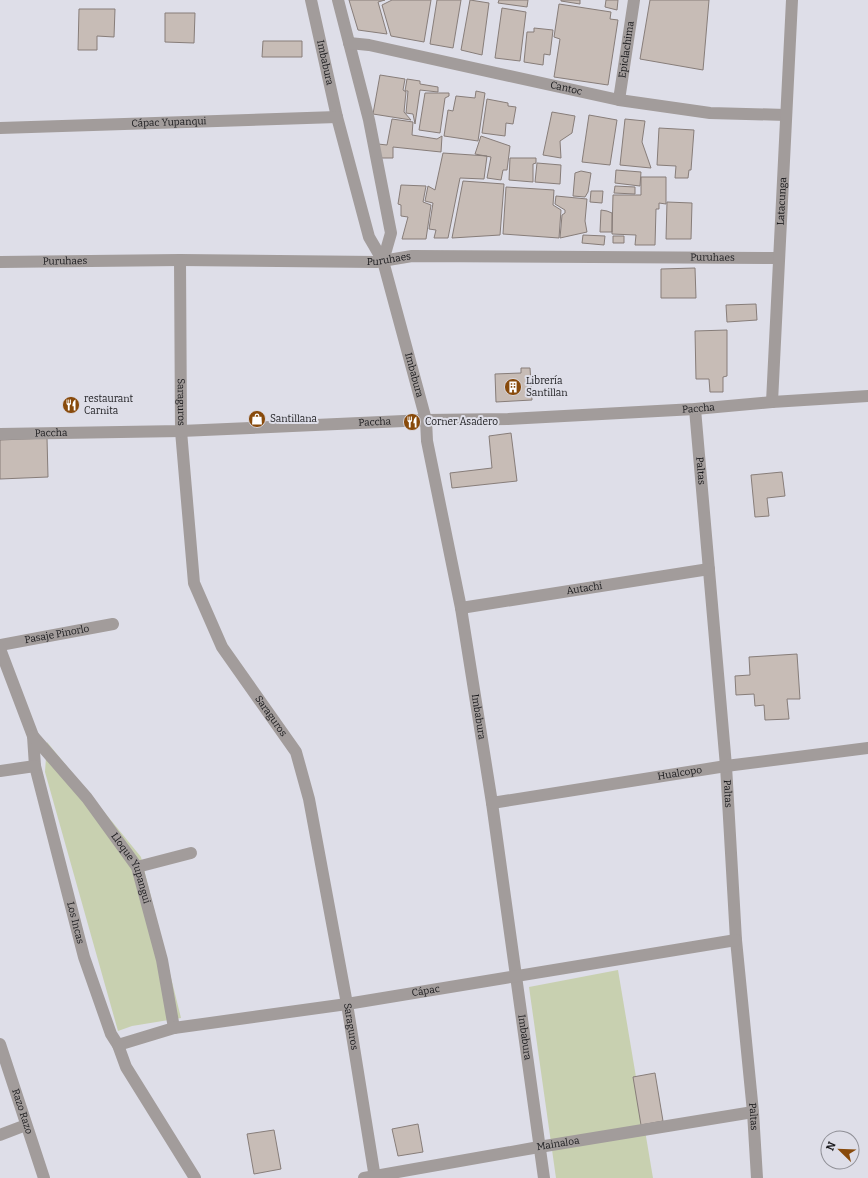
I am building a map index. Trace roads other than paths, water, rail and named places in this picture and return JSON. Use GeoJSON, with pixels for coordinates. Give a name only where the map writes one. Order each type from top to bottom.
{"type":"FeatureCollection","features":[{"type":"Feature","properties":{"kind":"street","name":"Imbabura"},"geometry":{"type":"LineString","coordinates":[[311,0],[337,117],[369,237],[384,261],[426,420],[427,442],[461,608],[492,803],[544,1178]]}},
{"type":"Feature","properties":{"kind":"street","name":"Imbabura"},"geometry":{"type":"LineString","coordinates":[[338,0],[369,120],[391,233],[384,261]]}},
{"type":"Feature","properties":{"kind":"street","name":"Epiclachima"},"geometry":{"type":"LineString","coordinates":[[619,100],[634,0]]}},
{"type":"Feature","properties":{"kind":"street","name":"Latacunga"},"geometry":{"type":"LineString","coordinates":[[772,402],[792,0]]}},
{"type":"Feature","properties":{"kind":"street","name":"Cantoc"},"geometry":{"type":"LineString","coordinates":[[349,43],[369,45],[619,100],[710,113],[786,115]]}},
{"type":"Feature","properties":{"kind":"street","name":"Cápac Yupanqui"},"geometry":{"type":"LineString","coordinates":[[0,128],[337,117]]}},
{"type":"Feature","properties":{"kind":"street","name":"Puruhaes"},"geometry":{"type":"LineString","coordinates":[[0,262],[180,260],[384,261],[412,256],[778,258]]}},
{"type":"Feature","properties":{"kind":"street","name":"Saraguros"},"geometry":{"type":"LineString","coordinates":[[180,260],[181,431],[194,583],[222,647],[296,752],[309,798],[347,1004],[371,1177]]}},
{"type":"Feature","properties":{"kind":"street","name":"Paccha"},"geometry":{"type":"LineString","coordinates":[[0,434],[181,431],[426,420],[508,419],[695,409],[772,402],[868,396]]}},
{"type":"Feature","properties":{"kind":"street","name":"Paltas"},"geometry":{"type":"LineString","coordinates":[[695,409],[726,766],[736,940],[753,1112],[757,1178]]}},
{"type":"Feature","properties":{"kind":"street","name":"Autachi"},"geometry":{"type":"LineString","coordinates":[[461,608],[709,569]]}},
{"type":"Feature","properties":{"kind":"street","name":"Pasaje Pinorlo"},"geometry":{"type":"LineString","coordinates":[[0,645],[114,624]]}},
{"type":"Feature","properties":{"kind":"street","name":"Los Incas"},"geometry":{"type":"LineString","coordinates":[[0,649],[33,736],[35,766],[84,957],[111,1034],[118,1045],[126,1067],[195,1178]]}},
{"type":"Feature","properties":{"kind":"street","name":"Lloque Yupangui"},"geometry":{"type":"LineString","coordinates":[[33,736],[87,798],[137,867],[162,960],[174,1028]]}},
{"type":"Feature","properties":{"kind":"street","name":"Hualcopo"},"geometry":{"type":"LineString","coordinates":[[492,803],[726,766],[868,748]]}},
{"type":"Feature","properties":{"kind":"street"},"geometry":{"type":"LineString","coordinates":[[0,771],[35,766]]}},
{"type":"Feature","properties":{"kind":"street"},"geometry":{"type":"LineString","coordinates":[[137,867],[191,853]]}},
{"type":"Feature","properties":{"kind":"street","name":"Cápac"},"geometry":{"type":"LineString","coordinates":[[118,1045],[174,1028],[347,1004],[736,940]]}},
{"type":"Feature","properties":{"kind":"street","name":"Razo Razo"},"geometry":{"type":"LineString","coordinates":[[0,1044],[44,1178]]}},
{"type":"Feature","properties":{"kind":"street","name":"Mainaloa"},"geometry":{"type":"LineString","coordinates":[[371,1177],[539,1146],[753,1112]]}},
{"type":"Feature","properties":{"kind":"street"},"geometry":{"type":"LineString","coordinates":[[0,1135],[26,1124]]}},
{"type":"Feature","properties":{"kind":"place","name":"Librería Santillan"},"geometry":{"type":"Point","coordinates":[513,387]}},
{"type":"Feature","properties":{"kind":"place","name":"restaurant Carnita"},"geometry":{"type":"Point","coordinates":[71,405]}},
{"type":"Feature","properties":{"kind":"place","name":"Santillana"},"geometry":{"type":"Point","coordinates":[257,419]}},
{"type":"Feature","properties":{"kind":"place","name":"Corner Asadero"},"geometry":{"type":"Point","coordinates":[412,422]}}]}
